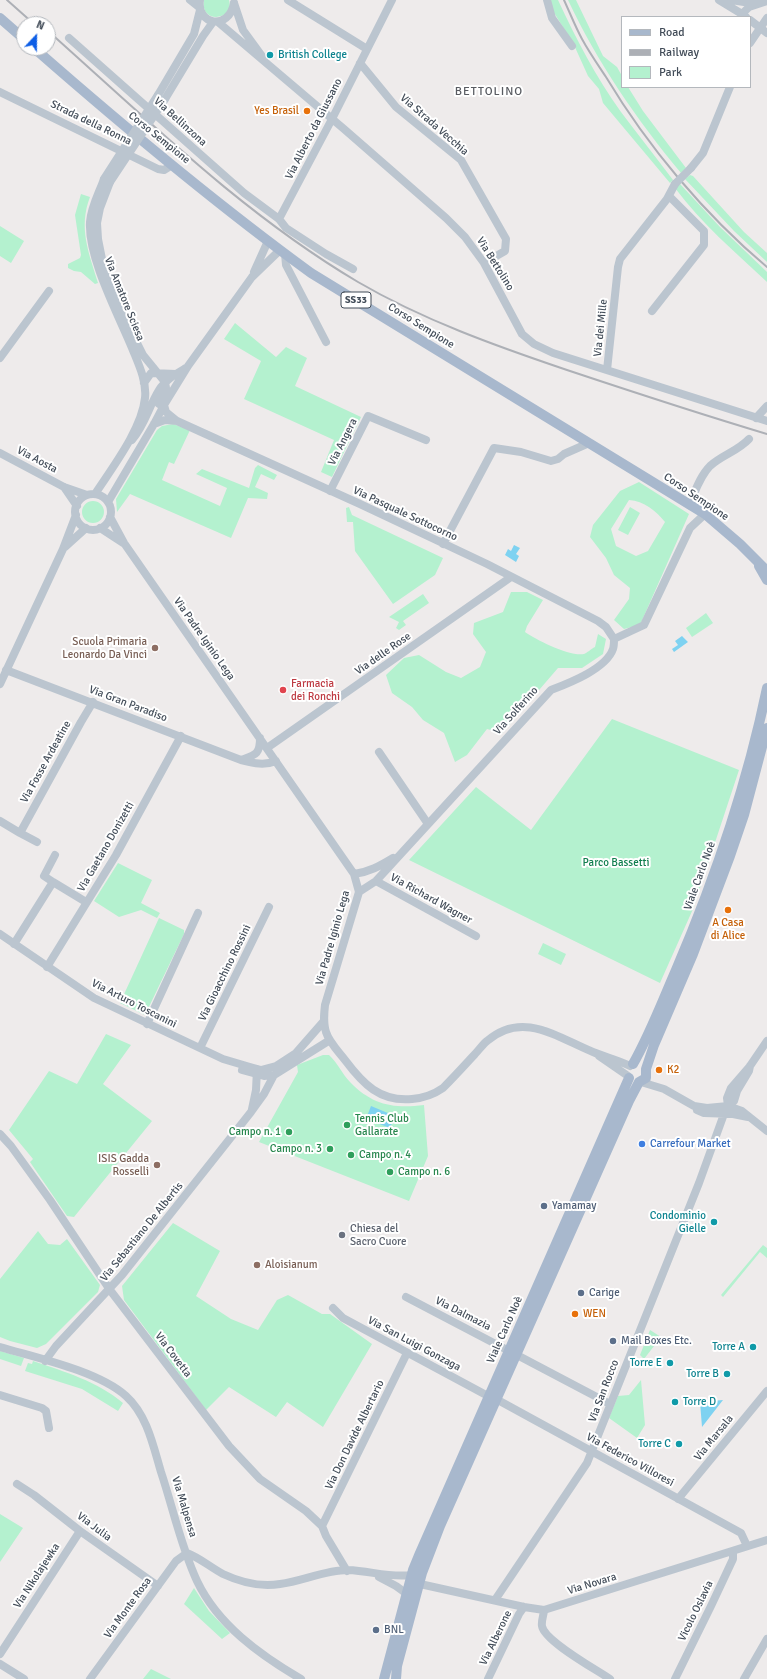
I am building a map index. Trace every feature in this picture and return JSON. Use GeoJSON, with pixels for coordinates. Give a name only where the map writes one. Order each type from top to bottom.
{"type":"FeatureCollection","features":[{"type":"Feature","properties":{"kind":"main road"},"geometry":{"type":"LineString","coordinates":[[0,18],[16,32]]}},
{"type":"Feature","properties":{"kind":"main road","name":"Corso Sempione"},"geometry":{"type":"LineString","coordinates":[[43,56],[172,165],[282,252],[311,273],[705,514],[720,526],[767,571]]}},
{"type":"Feature","properties":{"kind":"main road","name":"Corso Sempione"},"geometry":{"type":"LineString","coordinates":[[753,558],[767,580]]}},
{"type":"Feature","properties":{"kind":"main road","name":"Viale Carlo Noè"},"geometry":{"type":"LineString","coordinates":[[513,1352],[630,1071],[667,990],[709,889],[746,776],[767,688]]}},
{"type":"Feature","properties":{"kind":"main road","name":"Viale Carlo Noè"},"geometry":{"type":"LineString","coordinates":[[384,1679],[412,1575],[435,1517],[492,1398],[629,1101],[643,1077],[654,1045],[693,954],[744,815],[767,728]]}},
{"type":"Feature","properties":{"kind":"main road"},"geometry":{"type":"LineString","coordinates":[[641,1064],[643,1077],[633,1082],[630,1071],[641,1064]]}},
{"type":"Feature","properties":{"kind":"main road","name":"Viale Carlo Noè"},"geometry":{"type":"LineString","coordinates":[[396,1679],[397,1666],[422,1573],[492,1398]]}},
{"type":"Feature","properties":{"kind":"street"},"geometry":{"type":"LineString","coordinates":[[190,0],[200,6],[204,16],[216,22],[270,66]]}},
{"type":"Feature","properties":{"kind":"street"},"geometry":{"type":"LineString","coordinates":[[288,0],[367,49]]}},
{"type":"Feature","properties":{"kind":"street","name":"Via Alberto da Giussano"},"geometry":{"type":"LineString","coordinates":[[279,219],[332,119],[392,0]]}},
{"type":"Feature","properties":{"kind":"street"},"geometry":{"type":"LineString","coordinates":[[547,0],[552,18],[572,46]]}},
{"type":"Feature","properties":{"kind":"street"},"geometry":{"type":"LineString","coordinates":[[719,0],[744,16],[749,7],[767,1]]}},
{"type":"Feature","properties":{"kind":"street"},"geometry":{"type":"LineString","coordinates":[[731,0],[758,4]]}},
{"type":"Feature","properties":{"kind":"street"},"geometry":{"type":"LineString","coordinates":[[234,1],[243,30],[270,66]]}},
{"type":"Feature","properties":{"kind":"street","name":"Via Amatore Sciesa"},"geometry":{"type":"LineString","coordinates":[[122,454],[142,413],[145,397],[144,383],[136,358],[95,261],[90,222],[94,206],[107,181],[203,36],[216,22],[229,16],[233,9],[234,1]]}},
{"type":"Feature","properties":{"kind":"street","name":"Via Amatore Sciesa"},"geometry":{"type":"LineString","coordinates":[[162,97],[194,34],[200,6]]}},
{"type":"Feature","properties":{"kind":"street"},"geometry":{"type":"LineString","coordinates":[[751,42],[764,30],[767,18]]}},
{"type":"Feature","properties":{"kind":"street"},"geometry":{"type":"LineString","coordinates":[[751,21],[764,30]]}},
{"type":"Feature","properties":{"kind":"street","name":"Via Bellinzona"},"geometry":{"type":"LineString","coordinates":[[69,38],[244,193],[279,219],[286,228],[326,254],[353,269]]}},
{"type":"Feature","properties":{"kind":"street","name":"Via Strada Vecchia"},"geometry":{"type":"LineString","coordinates":[[360,63],[396,107],[461,160],[506,239],[505,251],[484,263]]}},
{"type":"Feature","properties":{"kind":"street","name":"Via Bettolino"},"geometry":{"type":"LineString","coordinates":[[270,66],[446,218],[465,237],[484,263],[502,293],[518,327],[528,340],[553,353],[607,370]]}},
{"type":"Feature","properties":{"kind":"street","name":"Via dei Mille"},"geometry":{"type":"LineString","coordinates":[[730,88],[703,153],[670,190],[669,196],[620,259],[607,370],[767,421]]}},
{"type":"Feature","properties":{"kind":"street","name":"Strada della Ronna"},"geometry":{"type":"LineString","coordinates":[[0,92],[158,169],[164,170],[172,165]]}},
{"type":"Feature","properties":{"kind":"street","name":"Via Amatore Sciesa"},"geometry":{"type":"LineString","coordinates":[[107,181],[97,223],[98,239],[102,259],[140,349],[165,382],[166,388],[136,454]]}},
{"type":"Feature","properties":{"kind":"street"},"geometry":{"type":"LineString","coordinates":[[652,311],[704,245],[704,231],[669,196]]}},
{"type":"Feature","properties":{"kind":"street","name":"Via Amatore Sciesa"},"geometry":{"type":"LineString","coordinates":[[108,502],[188,366],[252,277],[268,241]]}},
{"type":"Feature","properties":{"kind":"street"},"geometry":{"type":"LineString","coordinates":[[282,252],[286,265],[326,342]]}},
{"type":"Feature","properties":{"kind":"street","name":"Via Amatore Sciesa"},"geometry":{"type":"LineString","coordinates":[[252,277],[282,252]]}},
{"type":"Feature","properties":{"kind":"street"},"geometry":{"type":"LineString","coordinates":[[0,358],[49,291]]}},
{"type":"Feature","properties":{"kind":"street","name":"Via Amatore Sciesa"},"geometry":{"type":"LineString","coordinates":[[91,495],[140,431],[159,390],[165,382],[188,366]]}},
{"type":"Feature","properties":{"kind":"street"},"geometry":{"type":"LineString","coordinates":[[144,383],[152,373],[157,372],[176,374]]}},
{"type":"Feature","properties":{"kind":"street","name":"Via Pasquale Sottocorno"},"geometry":{"type":"LineString","coordinates":[[164,405],[166,412],[178,421],[443,544],[598,621],[606,627],[614,639]]}},
{"type":"Feature","properties":{"kind":"street"},"geometry":{"type":"LineString","coordinates":[[756,418],[767,406]]}},
{"type":"Feature","properties":{"kind":"street","name":"Via Angera"},"geometry":{"type":"LineString","coordinates":[[330,491],[368,416],[426,440]]}},
{"type":"Feature","properties":{"kind":"street","name":"Via Pasquale Sottocorno"},"geometry":{"type":"LineString","coordinates":[[154,424],[165,420],[178,421]]}},
{"type":"Feature","properties":{"kind":"street"},"geometry":{"type":"LineString","coordinates":[[689,505],[710,466],[743,445],[748,439]]}},
{"type":"Feature","properties":{"kind":"street"},"geometry":{"type":"LineString","coordinates":[[443,544],[494,448],[515,451],[551,461],[589,443]]}},
{"type":"Feature","properties":{"kind":"street","name":"Via Aosta"},"geometry":{"type":"LineString","coordinates":[[0,453],[64,487],[91,495]]}},
{"type":"Feature","properties":{"kind":"street","name":"Via Aosta"},"geometry":{"type":"LineString","coordinates":[[64,487],[77,506]]}},
{"type":"Feature","properties":{"kind":"street"},"geometry":{"type":"LineString","coordinates":[[0,684],[63,549],[76,515],[77,506],[82,498],[91,495],[102,496],[108,502],[111,509],[110,517],[106,524],[93,530],[86,528],[79,522],[76,515]]}},
{"type":"Feature","properties":{"kind":"street"},"geometry":{"type":"LineString","coordinates":[[614,639],[644,625],[690,528],[705,514]]}},
{"type":"Feature","properties":{"kind":"street","name":"Via Padre Iginio Lega"},"geometry":{"type":"LineString","coordinates":[[110,517],[124,543],[354,874],[359,892],[325,1005],[324,1021],[326,1032],[330,1040],[357,1075],[369,1087],[387,1097],[402,1100],[424,1098],[435,1094],[443,1088],[487,1041],[497,1034],[511,1028],[528,1026],[541,1029],[594,1052],[614,1058],[630,1071]]}},
{"type":"Feature","properties":{"kind":"street"},"geometry":{"type":"LineString","coordinates":[[63,549],[86,528]]}},
{"type":"Feature","properties":{"kind":"street","name":"Via Padre Iginio Lega"},"geometry":{"type":"LineString","coordinates":[[100,528],[124,543]]}},
{"type":"Feature","properties":{"kind":"street","name":"Via delle Rose"},"geometry":{"type":"LineString","coordinates":[[267,748],[511,577]]}},
{"type":"Feature","properties":{"kind":"street","name":"Via Solferino"},"geometry":{"type":"LineString","coordinates":[[359,892],[376,881],[551,690],[581,678],[597,667],[609,656],[613,649],[614,639]]}},
{"type":"Feature","properties":{"kind":"street","name":"Via Gran Paradiso"},"geometry":{"type":"LineString","coordinates":[[6,670],[93,702],[241,760],[262,764],[269,764],[276,761]]}},
{"type":"Feature","properties":{"kind":"street","name":"Via Fosse Ardeatine"},"geometry":{"type":"LineString","coordinates":[[20,833],[93,702]]}},
{"type":"Feature","properties":{"kind":"street","name":"Via Gaetano Donizetti"},"geometry":{"type":"LineString","coordinates":[[47,967],[116,855],[181,736]]}},
{"type":"Feature","properties":{"kind":"street"},"geometry":{"type":"LineString","coordinates":[[241,760],[256,754],[260,748],[260,738]]}},
{"type":"Feature","properties":{"kind":"street"},"geometry":{"type":"LineString","coordinates":[[379,752],[428,824]]}},
{"type":"Feature","properties":{"kind":"street"},"geometry":{"type":"LineString","coordinates":[[0,821],[37,842]]}},
{"type":"Feature","properties":{"kind":"street","name":"Via Solferino"},"geometry":{"type":"LineString","coordinates":[[354,874],[365,872],[380,866],[402,852]]}},
{"type":"Feature","properties":{"kind":"street"},"geometry":{"type":"LineString","coordinates":[[55,855],[44,876],[86,902]]}},
{"type":"Feature","properties":{"kind":"street","name":"Via Richard Wagner"},"geometry":{"type":"LineString","coordinates":[[376,881],[476,936]]}},
{"type":"Feature","properties":{"kind":"street"},"geometry":{"type":"LineString","coordinates":[[14,944],[52,882]]}},
{"type":"Feature","properties":{"kind":"street","name":"Via Gioacchino Rossini"},"geometry":{"type":"LineString","coordinates":[[200,1048],[269,907]]}},
{"type":"Feature","properties":{"kind":"street"},"geometry":{"type":"LineString","coordinates":[[147,1024],[198,913]]}},
{"type":"Feature","properties":{"kind":"street","name":"Via Arturo Toscanini"},"geometry":{"type":"LineString","coordinates":[[0,934],[94,998],[223,1059],[237,1068],[274,1076]]}},
{"type":"Feature","properties":{"kind":"street"},"geometry":{"type":"LineString","coordinates":[[269,1086],[259,1072],[276,1066],[296,1053],[324,1021]]}},
{"type":"Feature","properties":{"kind":"street"},"geometry":{"type":"LineString","coordinates":[[274,1076],[330,1040]]}},
{"type":"Feature","properties":{"kind":"street","name":"Via San Rocco"},"geometry":{"type":"LineString","coordinates":[[495,1600],[587,1463],[699,1183],[728,1106],[727,1098],[731,1088],[750,1066],[767,1041]]}},
{"type":"Feature","properties":{"kind":"street","name":"Via Sebastiano De Albertis"},"geometry":{"type":"LineString","coordinates":[[251,1112],[259,1072]]}},
{"type":"Feature","properties":{"kind":"street","name":"Via Sebastiano De Albertis"},"geometry":{"type":"LineString","coordinates":[[45,1361],[56,1346],[110,1290],[251,1112],[274,1076]]}},
{"type":"Feature","properties":{"kind":"street"},"geometry":{"type":"LineString","coordinates":[[643,1077],[694,1106],[707,1108],[728,1106],[742,1110],[748,1117],[767,1131]]}},
{"type":"Feature","properties":{"kind":"street"},"geometry":{"type":"LineString","coordinates":[[694,1106],[697,1111],[704,1114],[724,1114],[748,1117]]}},
{"type":"Feature","properties":{"kind":"street","name":"Via Covetta"},"geometry":{"type":"LineString","coordinates":[[0,1134],[12,1146],[110,1290],[229,1446],[260,1479],[306,1511],[322,1526],[326,1536],[347,1570]]}},
{"type":"Feature","properties":{"kind":"street","name":"Via Dalmazia"},"geometry":{"type":"LineString","coordinates":[[406,1298],[513,1352],[610,1404]]}},
{"type":"Feature","properties":{"kind":"street","name":"Via San Luigi Gonzaga"},"geometry":{"type":"LineString","coordinates":[[333,1308],[343,1318],[492,1398]]}},
{"type":"Feature","properties":{"kind":"street","name":"Via Malpensa"},"geometry":{"type":"LineString","coordinates":[[0,1347],[90,1375],[109,1384],[133,1404],[142,1417],[152,1441],[187,1553],[199,1557],[223,1574],[247,1582],[264,1585],[280,1584],[334,1571],[347,1570]]}},
{"type":"Feature","properties":{"kind":"street","name":"Via Don Davide Albertario"},"geometry":{"type":"LineString","coordinates":[[322,1526],[407,1353]]}},
{"type":"Feature","properties":{"kind":"street","name":"Via Marsala"},"geometry":{"type":"LineString","coordinates":[[678,1499],[767,1391]]}},
{"type":"Feature","properties":{"kind":"street"},"geometry":{"type":"LineString","coordinates":[[0,1394],[42,1408],[46,1412],[49,1428]]}},
{"type":"Feature","properties":{"kind":"street","name":"Via Federico Villoresi"},"geometry":{"type":"LineString","coordinates":[[492,1398],[741,1533],[747,1546]]}},
{"type":"Feature","properties":{"kind":"street","name":"Via Julia"},"geometry":{"type":"LineString","coordinates":[[17,1484],[158,1586]]}},
{"type":"Feature","properties":{"kind":"street","name":"Via Nikolajewka"},"geometry":{"type":"LineString","coordinates":[[0,1654],[80,1531]]}},
{"type":"Feature","properties":{"kind":"street","name":"Via Novara"},"geometry":{"type":"LineString","coordinates":[[420,1584],[544,1610],[767,1540]]}},
{"type":"Feature","properties":{"kind":"street","name":"Vicolo Oslavia"},"geometry":{"type":"LineString","coordinates":[[675,1679],[733,1559],[733,1551]]}},
{"type":"Feature","properties":{"kind":"street"},"geometry":{"type":"LineString","coordinates":[[187,1553],[197,1581],[215,1609],[230,1626],[246,1642],[288,1676],[301,1679]]}},
{"type":"Feature","properties":{"kind":"street","name":"Via Monte Rosa"},"geometry":{"type":"LineString","coordinates":[[90,1679],[176,1561],[187,1553]]}},
{"type":"Feature","properties":{"kind":"street"},"geometry":{"type":"LineString","coordinates":[[347,1570],[400,1577],[412,1575]]}},
{"type":"Feature","properties":{"kind":"street"},"geometry":{"type":"LineString","coordinates":[[373,1574],[396,1586],[407,1594]]}},
{"type":"Feature","properties":{"kind":"street","name":"Via Alberone"},"geometry":{"type":"LineString","coordinates":[[488,1679],[519,1614],[524,1607]]}},
{"type":"Feature","properties":{"kind":"street"},"geometry":{"type":"LineString","coordinates":[[544,1610],[542,1626],[546,1634],[565,1651],[610,1679]]}},
{"type":"Feature","properties":{"kind":"street"},"geometry":{"type":"LineString","coordinates":[[744,1679],[767,1639]]}},
{"type":"Feature","properties":{"kind":"street"},"geometry":{"type":"LineString","coordinates":[[0,1664],[20,1678]]}},
{"type":"Feature","properties":{"kind":"green space"},"geometry":{"type":"Polygon","coordinates":[[[204,0],[229,0],[229,7],[227,12],[222,16],[211,16],[204,8],[204,0]]]}},
{"type":"Feature","properties":{"kind":"green space"},"geometry":{"type":"Polygon","coordinates":[[[550,0],[558,0],[579,43],[603,85],[621,112],[673,180],[670,183],[603,103],[599,89],[588,76],[574,45],[553,11],[550,0]]]}},
{"type":"Feature","properties":{"kind":"green space"},"geometry":{"type":"Polygon","coordinates":[[[568,0],[576,0],[603,56],[617,67],[621,74],[621,88],[629,88],[643,111],[686,168],[681,173],[619,90],[579,23],[568,0]]]}},
{"type":"Feature","properties":{"kind":"green space"},"geometry":{"type":"Polygon","coordinates":[[[690,175],[693,176],[744,232],[767,253],[767,262],[734,231],[685,179],[690,175]]]}},
{"type":"Feature","properties":{"kind":"green space"},"geometry":{"type":"Polygon","coordinates":[[[680,184],[720,227],[767,272],[767,282],[719,237],[685,201],[675,188],[680,184]]]}},
{"type":"Feature","properties":{"kind":"green space"},"geometry":{"type":"Polygon","coordinates":[[[81,194],[90,197],[85,219],[85,230],[88,251],[98,283],[95,284],[81,272],[68,268],[68,264],[80,258],[81,255],[75,215],[81,194]]]}},
{"type":"Feature","properties":{"kind":"green space"},"geometry":{"type":"Polygon","coordinates":[[[0,226],[24,241],[11,263],[0,256],[0,226]]]}},
{"type":"Feature","properties":{"kind":"green space"},"geometry":{"type":"Polygon","coordinates":[[[235,323],[276,357],[286,347],[307,358],[295,386],[361,417],[332,477],[321,472],[334,440],[244,399],[261,361],[224,339],[235,323]]]}},
{"type":"Feature","properties":{"kind":"green space"},"geometry":{"type":"Polygon","coordinates":[[[173,424],[190,430],[174,464],[169,462],[162,480],[220,506],[227,488],[196,474],[202,469],[249,488],[255,468],[258,465],[277,475],[274,480],[261,474],[255,487],[268,493],[267,499],[248,498],[231,538],[130,494],[117,512],[116,499],[157,430],[162,426],[173,424]]]}},
{"type":"Feature","properties":{"kind":"green space"},"geometry":{"type":"Polygon","coordinates":[[[639,482],[689,514],[640,625],[624,629],[614,620],[629,599],[630,588],[614,575],[606,558],[590,537],[593,525],[620,491],[639,482]],[[629,500],[611,529],[616,546],[636,556],[648,551],[665,522],[658,514],[645,504],[629,500]]]}},
{"type":"Feature","properties":{"kind":"green space"},"geometry":{"type":"Polygon","coordinates":[[[93,501],[101,504],[104,512],[101,520],[93,523],[85,520],[82,512],[85,504],[93,501]]]}},
{"type":"Feature","properties":{"kind":"green space"},"geometry":{"type":"Polygon","coordinates":[[[349,507],[352,515],[443,558],[435,575],[393,604],[355,551],[353,522],[347,522],[346,508],[349,507]]]}},
{"type":"Feature","properties":{"kind":"green space"},"geometry":{"type":"Polygon","coordinates":[[[630,507],[640,513],[628,535],[618,530],[630,507]]]}},
{"type":"Feature","properties":{"kind":"green space"},"geometry":{"type":"Polygon","coordinates":[[[511,592],[527,592],[543,600],[525,632],[554,647],[578,654],[584,654],[595,647],[598,634],[606,639],[603,654],[582,668],[558,668],[502,733],[487,729],[467,755],[455,762],[444,733],[423,720],[412,707],[392,693],[386,675],[404,658],[419,655],[446,672],[461,678],[480,667],[486,652],[473,634],[474,623],[503,612],[511,592]]]}},
{"type":"Feature","properties":{"kind":"green space"},"geometry":{"type":"Polygon","coordinates":[[[423,594],[429,603],[403,621],[406,625],[399,630],[396,628],[399,622],[389,617],[423,594]]]}},
{"type":"Feature","properties":{"kind":"green space"},"geometry":{"type":"Polygon","coordinates":[[[706,613],[713,623],[692,637],[686,628],[706,613]]]}},
{"type":"Feature","properties":{"kind":"green space","name":"Parco Bassetti"},"geometry":{"type":"Polygon","coordinates":[[[612,719],[739,770],[693,909],[660,983],[409,860],[476,787],[531,830],[612,719]]]}},
{"type":"Feature","properties":{"kind":"green space"},"geometry":{"type":"Polygon","coordinates":[[[118,863],[152,880],[141,903],[160,913],[157,918],[141,910],[119,917],[94,901],[118,863]]]}},
{"type":"Feature","properties":{"kind":"green space"},"geometry":{"type":"Polygon","coordinates":[[[159,918],[184,930],[184,934],[145,1015],[120,1003],[159,918]]]}},
{"type":"Feature","properties":{"kind":"green space"},"geometry":{"type":"Polygon","coordinates":[[[543,943],[566,954],[561,965],[538,954],[543,943]]]}},
{"type":"Feature","properties":{"kind":"green space"},"geometry":{"type":"Polygon","coordinates":[[[106,1034],[131,1045],[103,1084],[152,1121],[74,1217],[67,1216],[30,1162],[33,1159],[9,1130],[49,1071],[77,1084],[106,1034]]]}},
{"type":"Feature","properties":{"kind":"green space","name":"Tennis Club Gallarate"},"geometry":{"type":"Polygon","coordinates":[[[323,1055],[329,1055],[358,1090],[375,1100],[393,1106],[424,1105],[428,1156],[409,1201],[259,1142],[298,1072],[297,1065],[323,1055]]]}},
{"type":"Feature","properties":{"kind":"green space"},"geometry":{"type":"Polygon","coordinates":[[[173,1223],[220,1251],[196,1296],[231,1319],[258,1330],[277,1300],[288,1295],[322,1314],[330,1314],[372,1344],[323,1427],[287,1402],[276,1417],[229,1387],[206,1410],[124,1300],[122,1286],[173,1223]]]}},
{"type":"Feature","properties":{"kind":"green space"},"geometry":{"type":"Polygon","coordinates":[[[38,1231],[48,1244],[60,1245],[67,1239],[100,1285],[98,1292],[46,1344],[37,1348],[0,1337],[0,1279],[38,1231]]]}},
{"type":"Feature","properties":{"kind":"green space"},"geometry":{"type":"Polygon","coordinates":[[[763,1245],[767,1248],[767,1258],[760,1252],[723,1297],[721,1295],[763,1245]]]}},
{"type":"Feature","properties":{"kind":"green space"},"geometry":{"type":"Polygon","coordinates":[[[650,1330],[661,1337],[644,1359],[640,1355],[650,1330]]]}},
{"type":"Feature","properties":{"kind":"green space"},"geometry":{"type":"Polygon","coordinates":[[[0,1351],[24,1358],[21,1366],[0,1359],[0,1351]]]}},
{"type":"Feature","properties":{"kind":"green space"},"geometry":{"type":"Polygon","coordinates":[[[33,1361],[69,1373],[92,1383],[113,1395],[123,1403],[118,1411],[82,1389],[25,1371],[28,1363],[32,1364],[33,1361]]]}},
{"type":"Feature","properties":{"kind":"green space"},"geometry":{"type":"Polygon","coordinates":[[[641,1380],[645,1425],[637,1438],[609,1418],[618,1396],[629,1395],[641,1380]]]}},
{"type":"Feature","properties":{"kind":"green space"},"geometry":{"type":"Polygon","coordinates":[[[0,1514],[23,1528],[0,1562],[0,1514]]]}},
{"type":"Feature","properties":{"kind":"green space"},"geometry":{"type":"Polygon","coordinates":[[[194,1588],[209,1611],[230,1633],[222,1639],[184,1604],[194,1588]]]}},
{"type":"Feature","properties":{"kind":"green space"},"geometry":{"type":"Polygon","coordinates":[[[151,1669],[171,1679],[143,1679],[151,1669]]]}},
{"type":"Feature","properties":{"kind":"water"},"geometry":{"type":"Polygon","coordinates":[[[514,545],[520,548],[516,554],[519,556],[516,562],[505,555],[508,549],[511,551],[514,545]]]}},
{"type":"Feature","properties":{"kind":"water"},"geometry":{"type":"Polygon","coordinates":[[[682,636],[688,642],[674,652],[672,649],[678,645],[675,641],[682,636]]]}},
{"type":"Feature","properties":{"kind":"water"},"geometry":{"type":"Polygon","coordinates":[[[371,1106],[395,1116],[390,1128],[366,1119],[371,1106]]]}},
{"type":"Feature","properties":{"kind":"water"},"geometry":{"type":"Polygon","coordinates":[[[723,1400],[702,1427],[700,1402],[723,1400]]]}},
{"type":"Feature","properties":{"kind":"railway"},"geometry":{"type":"LineString","coordinates":[[7,0],[25,16]]}},
{"type":"Feature","properties":{"kind":"railway"},"geometry":{"type":"LineString","coordinates":[[564,0],[579,34],[591,54],[622,103],[659,154],[700,202],[744,247],[767,267]]}},
{"type":"Feature","properties":{"kind":"railway"},"geometry":{"type":"LineString","coordinates":[[56,38],[159,131],[235,196],[316,255],[383,296],[434,320],[487,342],[692,411],[767,434]]}},
{"type":"Feature","properties":{"kind":"place","name":"British College"},"geometry":{"type":"Point","coordinates":[270,55]}},
{"type":"Feature","properties":{"kind":"place","name":"Yes Brasil"},"geometry":{"type":"Point","coordinates":[307,111]}},
{"type":"Feature","properties":{"kind":"place","name":"Scuola Primaria Leonardo Da Vinci"},"geometry":{"type":"Point","coordinates":[155,648]}},
{"type":"Feature","properties":{"kind":"place","name":"Farmacia dei Ronchi"},"geometry":{"type":"Point","coordinates":[283,690]}},
{"type":"Feature","properties":{"kind":"place","name":"A Casa di Alice"},"geometry":{"type":"Point","coordinates":[728,910]}},
{"type":"Feature","properties":{"kind":"place","name":"K2"},"geometry":{"type":"Point","coordinates":[659,1070]}},
{"type":"Feature","properties":{"kind":"place","name":"Tennis Club Gallarate"},"geometry":{"type":"Point","coordinates":[347,1125]}},
{"type":"Feature","properties":{"kind":"place","name":"Campo n. 1"},"geometry":{"type":"Point","coordinates":[289,1132]}},
{"type":"Feature","properties":{"kind":"place","name":"Carrefour Market"},"geometry":{"type":"Point","coordinates":[642,1144]}},
{"type":"Feature","properties":{"kind":"place","name":"Campo n. 3"},"geometry":{"type":"Point","coordinates":[330,1149]}},
{"type":"Feature","properties":{"kind":"place","name":"Campo n. 4"},"geometry":{"type":"Point","coordinates":[351,1155]}},
{"type":"Feature","properties":{"kind":"place","name":"ISIS Gadda Rosselli"},"geometry":{"type":"Point","coordinates":[157,1165]}},
{"type":"Feature","properties":{"kind":"place","name":"Campo n. 6"},"geometry":{"type":"Point","coordinates":[390,1172]}},
{"type":"Feature","properties":{"kind":"place","name":"Yamamay"},"geometry":{"type":"Point","coordinates":[544,1206]}},
{"type":"Feature","properties":{"kind":"place","name":"Condominio Gielle"},"geometry":{"type":"Point","coordinates":[714,1222]}},
{"type":"Feature","properties":{"kind":"place","name":"Chiesa del Sacro Cuore"},"geometry":{"type":"Point","coordinates":[342,1235]}},
{"type":"Feature","properties":{"kind":"place","name":"Aloisianum"},"geometry":{"type":"Point","coordinates":[257,1265]}},
{"type":"Feature","properties":{"kind":"place","name":"Carige"},"geometry":{"type":"Point","coordinates":[581,1293]}},
{"type":"Feature","properties":{"kind":"place","name":"WEN"},"geometry":{"type":"Point","coordinates":[575,1314]}},
{"type":"Feature","properties":{"kind":"place","name":"Mail Boxes Etc."},"geometry":{"type":"Point","coordinates":[613,1341]}},
{"type":"Feature","properties":{"kind":"place","name":"Torre A"},"geometry":{"type":"Point","coordinates":[753,1347]}},
{"type":"Feature","properties":{"kind":"place","name":"Torre E"},"geometry":{"type":"Point","coordinates":[670,1363]}},
{"type":"Feature","properties":{"kind":"place","name":"Torre B"},"geometry":{"type":"Point","coordinates":[727,1374]}},
{"type":"Feature","properties":{"kind":"place","name":"Torre D"},"geometry":{"type":"Point","coordinates":[675,1402]}},
{"type":"Feature","properties":{"kind":"place","name":"Torre C"},"geometry":{"type":"Point","coordinates":[679,1444]}},
{"type":"Feature","properties":{"kind":"place","name":"BNL"},"geometry":{"type":"Point","coordinates":[376,1630]}},
{"type":"Feature","properties":{"kind":"district","name":"BETTOLINO"},"geometry":{"type":"Point","coordinates":[489,92]}}]}
